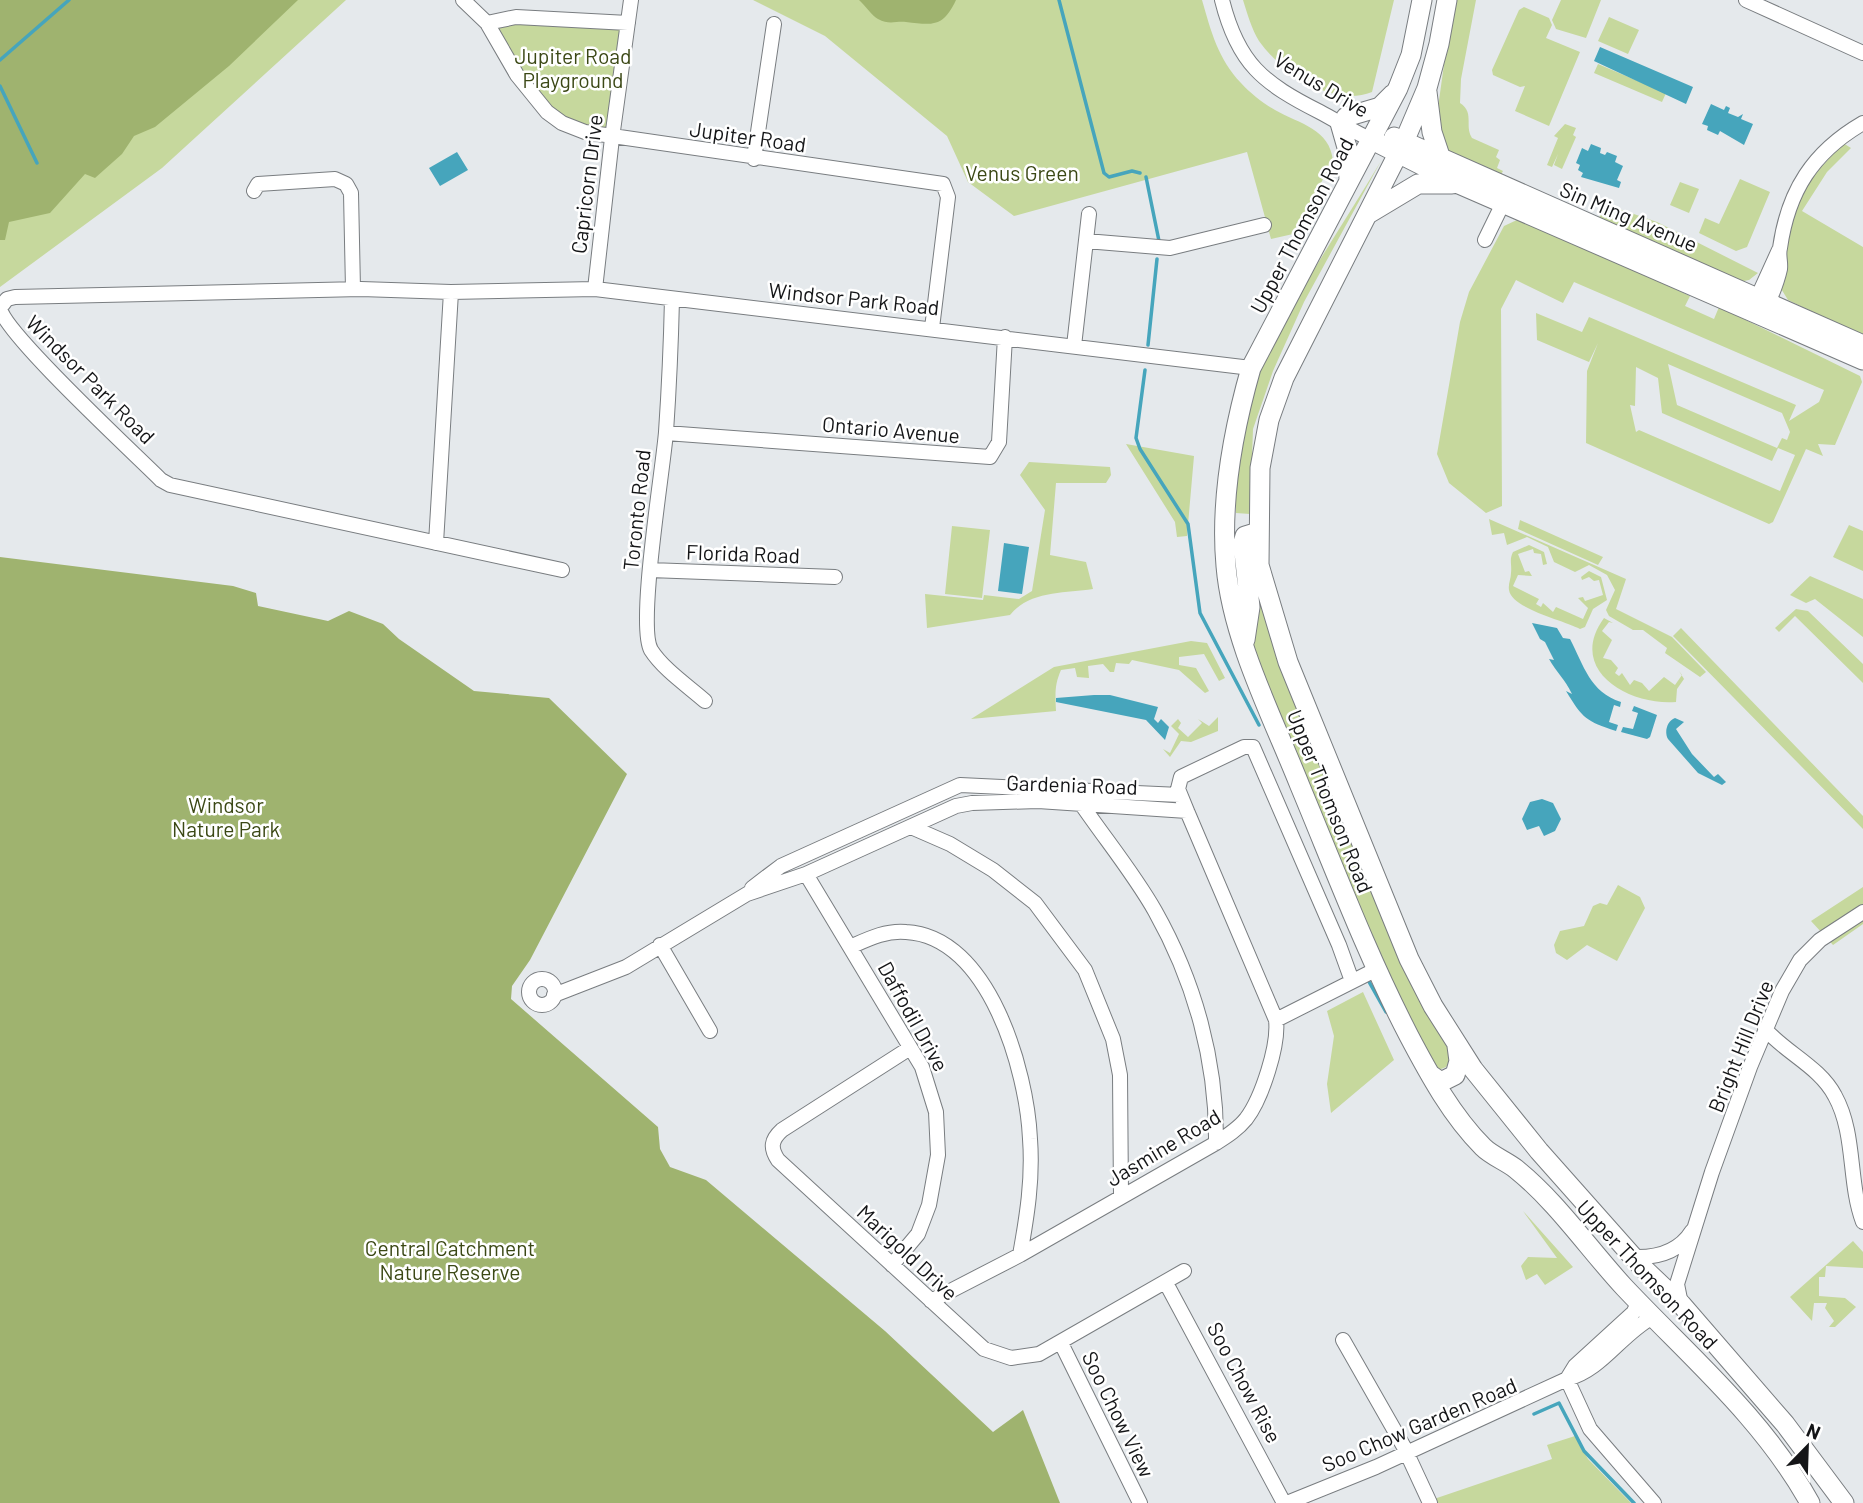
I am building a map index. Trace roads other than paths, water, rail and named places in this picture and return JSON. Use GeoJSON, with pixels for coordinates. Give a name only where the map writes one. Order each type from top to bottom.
{"type":"FeatureCollection","features":[{"type":"Feature","properties":{"kind":"main road","name":"Upper Thomson Road"},"geometry":{"type":"LineString","coordinates":[[1422,0],[1411,55],[1398,88],[1349,186],[1251,368],[1239,410],[1225,511],[1226,569],[1235,614],[1252,668],[1375,970],[1432,1075],[1459,1117],[1484,1149],[1515,1168],[1539,1191],[1639,1302],[1735,1402],[1791,1468],[1810,1503]]}},
{"type":"Feature","properties":{"kind":"main road","name":"Upper Thomson Road"},"geometry":{"type":"LineString","coordinates":[[1447,0],[1427,88],[1401,148],[1364,216],[1284,378],[1269,420],[1261,468],[1259,565],[1288,662],[1409,960],[1457,1046],[1539,1151],[1633,1257],[1681,1304],[1754,1388],[1844,1503]]}},
{"type":"Feature","properties":{"kind":"main road"},"geometry":{"type":"LineString","coordinates":[[1349,186],[1348,151],[1343,120],[1380,107],[1398,88]]}},
{"type":"Feature","properties":{"kind":"main road"},"geometry":{"type":"LineString","coordinates":[[1427,88],[1429,118],[1441,159]]}},
{"type":"Feature","properties":{"kind":"main road","name":"Venus Drive"},"geometry":{"type":"LineString","coordinates":[[1375,135],[1401,148]]}},
{"type":"Feature","properties":{"kind":"main road","name":"Sin Ming Avenue"},"geometry":{"type":"LineString","coordinates":[[1401,148],[1441,159],[1507,196],[1760,307],[1863,345]]}},
{"type":"Feature","properties":{"kind":"main road","name":"Sin Ming Avenue"},"geometry":{"type":"LineString","coordinates":[[1401,148],[1459,184],[1507,196]]}},
{"type":"Feature","properties":{"kind":"main road"},"geometry":{"type":"LineString","coordinates":[[1364,216],[1402,191],[1418,184],[1459,184]]}},
{"type":"Feature","properties":{"kind":"main road","name":"Sin Ming Avenue"},"geometry":{"type":"LineString","coordinates":[[1760,307],[1863,360]]}},
{"type":"Feature","properties":{"kind":"main road"},"geometry":{"type":"LineString","coordinates":[[1225,511],[1241,520],[1259,523]]}},
{"type":"Feature","properties":{"kind":"main road"},"geometry":{"type":"LineString","coordinates":[[1244,641],[1250,607],[1243,543],[1245,536],[1259,523]]}},
{"type":"Feature","properties":{"kind":"main road"},"geometry":{"type":"LineString","coordinates":[[1432,1075],[1441,1082],[1455,1075],[1459,1060],[1457,1046]]}},
{"type":"Feature","properties":{"kind":"main road"},"geometry":{"type":"LineString","coordinates":[[1735,1402],[1745,1403],[1750,1400],[1754,1396],[1754,1388]]}},
{"type":"Feature","properties":{"kind":"main road"},"geometry":{"type":"LineString","coordinates":[[1791,1468],[1796,1460],[1810,1457]]}},
{"type":"Feature","properties":{"kind":"street","name":"Jupiter Road"},"geometry":{"type":"LineString","coordinates":[[463,0],[487,23],[517,75],[547,112],[562,123],[612,138],[943,184],[948,197],[932,328]]}},
{"type":"Feature","properties":{"kind":"street","name":"Capricorn Drive"},"geometry":{"type":"LineString","coordinates":[[595,289],[631,0]]}},
{"type":"Feature","properties":{"kind":"street","name":"Venus Drive"},"geometry":{"type":"LineString","coordinates":[[1222,0],[1238,48],[1246,61],[1271,80],[1375,135]]}},
{"type":"Feature","properties":{"kind":"street","name":"Venus Drive"},"geometry":{"type":"LineString","coordinates":[[1230,0],[1241,36],[1271,80]]}},
{"type":"Feature","properties":{"kind":"street"},"geometry":{"type":"LineString","coordinates":[[1746,0],[1863,53]]}},
{"type":"Feature","properties":{"kind":"street"},"geometry":{"type":"LineString","coordinates":[[487,23],[516,17],[628,23]]}},
{"type":"Feature","properties":{"kind":"street"},"geometry":{"type":"LineString","coordinates":[[754,159],[774,24]]}},
{"type":"Feature","properties":{"kind":"street"},"geometry":{"type":"LineString","coordinates":[[1863,36],[1863,44]]}},
{"type":"Feature","properties":{"kind":"street"},"geometry":{"type":"LineString","coordinates":[[1760,307],[1780,267],[1779,250],[1789,206],[1799,183],[1838,141],[1863,123]]}},
{"type":"Feature","properties":{"kind":"street"},"geometry":{"type":"LineString","coordinates":[[254,191],[258,184],[335,179],[346,184],[351,192],[353,289]]}},
{"type":"Feature","properties":{"kind":"street"},"geometry":{"type":"LineString","coordinates":[[1485,240],[1507,196]]}},
{"type":"Feature","properties":{"kind":"street"},"geometry":{"type":"LineString","coordinates":[[1074,346],[1090,214]]}},
{"type":"Feature","properties":{"kind":"street"},"geometry":{"type":"LineString","coordinates":[[1086,241],[1170,248],[1264,225]]}},
{"type":"Feature","properties":{"kind":"street","name":"Windsor Park Road"},"geometry":{"type":"LineString","coordinates":[[562,570],[170,485],[161,480],[48,368],[5,322],[0,308],[7,299],[15,296],[353,289],[451,292],[595,289],[1251,368]]}},
{"type":"Feature","properties":{"kind":"street"},"geometry":{"type":"LineString","coordinates":[[436,543],[451,292]]}},
{"type":"Feature","properties":{"kind":"street","name":"Toronto Road"},"geometry":{"type":"LineString","coordinates":[[672,299],[666,433],[650,570],[647,636],[651,649],[705,701]]}},
{"type":"Feature","properties":{"kind":"street","name":"Ontario Avenue"},"geometry":{"type":"LineString","coordinates":[[666,433],[990,457],[999,442],[1005,337]]}},
{"type":"Feature","properties":{"kind":"street","name":"Florida Road"},"geometry":{"type":"LineString","coordinates":[[650,570],[835,577]]}},
{"type":"Feature","properties":{"kind":"street"},"geometry":{"type":"LineString","coordinates":[[1352,981],[1253,747],[1244,747],[1181,777],[1178,781],[1180,795],[1276,1020],[1375,970]]}},
{"type":"Feature","properties":{"kind":"street","name":"Gardenia Road"},"geometry":{"type":"LineString","coordinates":[[554,995],[626,967],[747,894],[780,866],[960,785],[1180,795]]}},
{"type":"Feature","properties":{"kind":"street","name":"Gardenia Road"},"geometry":{"type":"LineString","coordinates":[[747,894],[806,874],[956,806],[972,803],[1038,802],[1187,811]]}},
{"type":"Feature","properties":{"kind":"street"},"geometry":{"type":"LineString","coordinates":[[1082,805],[1155,911],[1189,985],[1213,1078],[1216,1143]]}},
{"type":"Feature","properties":{"kind":"street"},"geometry":{"type":"LineString","coordinates":[[911,827],[971,857],[1035,903],[1085,970],[1113,1039],[1120,1074],[1121,1196]]}},
{"type":"Feature","properties":{"kind":"street","name":"Daffodil Drive"},"geometry":{"type":"LineString","coordinates":[[806,874],[910,1048],[930,1090],[936,1112],[938,1155],[935,1181],[919,1234],[892,1265]]}},
{"type":"Feature","properties":{"kind":"street","name":"Bright Hill Drive"},"geometry":{"type":"LineString","coordinates":[[1681,1304],[1676,1284],[1765,1029],[1800,960],[1820,940],[1863,912]]}},
{"type":"Feature","properties":{"kind":"street"},"geometry":{"type":"LineString","coordinates":[[850,947],[877,935],[904,931],[937,940],[957,951],[997,1009],[1013,1049],[1031,1137],[1031,1200],[1020,1255]]}},
{"type":"Feature","properties":{"kind":"street"},"geometry":{"type":"LineString","coordinates":[[660,945],[710,1031]]}},
{"type":"Feature","properties":{"kind":"street","name":"Jasmine Road"},"geometry":{"type":"LineString","coordinates":[[931,1301],[1020,1255],[1216,1143],[1239,1126],[1252,1110],[1278,1041],[1276,1020]]}},
{"type":"Feature","properties":{"kind":"street"},"geometry":{"type":"LineString","coordinates":[[1765,1029],[1779,1044],[1815,1071],[1836,1097],[1846,1132],[1856,1198],[1863,1222]]}},
{"type":"Feature","properties":{"kind":"street","name":"Marigold Drive"},"geometry":{"type":"LineString","coordinates":[[910,1048],[782,1130],[772,1142],[772,1151],[778,1160],[984,1349],[997,1355],[1026,1357],[1061,1343],[1184,1270]]}},
{"type":"Feature","properties":{"kind":"street","name":"Bright Hill Drive"},"geometry":{"type":"LineString","coordinates":[[1633,1257],[1663,1255],[1687,1240],[1695,1225]]}},
{"type":"Feature","properties":{"kind":"street","name":"Soo Chow Rise"},"geometry":{"type":"LineString","coordinates":[[1166,1283],[1286,1503]]}},
{"type":"Feature","properties":{"kind":"street","name":"Soo Chow Garden Road"},"geometry":{"type":"LineString","coordinates":[[1567,1379],[1575,1366],[1633,1313],[1639,1302]]}},
{"type":"Feature","properties":{"kind":"street","name":"Soo Chow Garden Road"},"geometry":{"type":"LineString","coordinates":[[1286,1503],[1408,1453],[1567,1379],[1584,1375],[1640,1325],[1653,1317]]}},
{"type":"Feature","properties":{"kind":"street"},"geometry":{"type":"LineString","coordinates":[[1343,1339],[1408,1453],[1430,1503]]}},
{"type":"Feature","properties":{"kind":"street","name":"Soo Chow View"},"geometry":{"type":"LineString","coordinates":[[1061,1343],[1140,1503]]}},
{"type":"Feature","properties":{"kind":"street"},"geometry":{"type":"LineString","coordinates":[[1567,1379],[1590,1429],[1654,1503]]}},
{"type":"Feature","properties":{"kind":"water"},"geometry":{"type":"Polygon","coordinates":[[[1600,47],[1693,87],[1686,104],[1594,61],[1600,47]]]}},
{"type":"Feature","properties":{"kind":"water"},"geometry":{"type":"Polygon","coordinates":[[[1711,104],[1724,110],[1726,106],[1730,108],[1728,113],[1738,117],[1743,114],[1741,119],[1753,124],[1744,145],[1720,131],[1718,135],[1707,130],[1708,126],[1702,124],[1711,104]]]}},
{"type":"Feature","properties":{"kind":"water"},"geometry":{"type":"Polygon","coordinates":[[[1591,144],[1601,148],[1600,153],[1605,155],[1607,152],[1617,156],[1615,162],[1623,166],[1617,180],[1621,182],[1619,188],[1581,177],[1583,173],[1578,170],[1580,165],[1576,163],[1582,148],[1588,151],[1591,144]]]}},
{"type":"Feature","properties":{"kind":"water"},"geometry":{"type":"Polygon","coordinates":[[[457,152],[468,170],[440,186],[429,168],[457,152]]]}},
{"type":"Feature","properties":{"kind":"water"},"geometry":{"type":"Polygon","coordinates":[[[1004,543],[1029,547],[1022,594],[998,591],[1004,543]]]}},
{"type":"Feature","properties":{"kind":"water"},"geometry":{"type":"Polygon","coordinates":[[[1532,623],[1557,628],[1563,638],[1570,639],[1595,685],[1610,698],[1621,702],[1620,707],[1614,705],[1609,722],[1618,725],[1616,731],[1591,721],[1577,708],[1566,691],[1572,694],[1549,659],[1554,660],[1545,642],[1540,639],[1532,623]]]}},
{"type":"Feature","properties":{"kind":"water"},"geometry":{"type":"Polygon","coordinates":[[[1110,695],[1158,707],[1154,719],[1158,723],[1161,719],[1169,727],[1165,740],[1146,720],[1056,702],[1056,698],[1110,695]]]}},
{"type":"Feature","properties":{"kind":"water"},"geometry":{"type":"Polygon","coordinates":[[[1634,706],[1657,715],[1647,739],[1621,732],[1623,727],[1633,729],[1638,713],[1632,711],[1634,706]]]}},
{"type":"Feature","properties":{"kind":"water"},"geometry":{"type":"Polygon","coordinates":[[[1675,718],[1684,722],[1676,729],[1692,754],[1714,777],[1718,774],[1726,782],[1722,785],[1698,773],[1668,739],[1667,727],[1675,718]]]}},
{"type":"Feature","properties":{"kind":"water"},"geometry":{"type":"Polygon","coordinates":[[[1542,799],[1553,803],[1561,819],[1555,831],[1544,836],[1539,826],[1527,830],[1522,819],[1530,802],[1542,799]]]}},
{"type":"Feature","properties":{"kind":"waterway"},"geometry":{"type":"LineString","coordinates":[[0,60],[69,0]]}},
{"type":"Feature","properties":{"kind":"waterway"},"geometry":{"type":"LineString","coordinates":[[1059,0],[1104,173],[1109,177],[1132,171],[1140,173]]}},
{"type":"Feature","properties":{"kind":"waterway"},"geometry":{"type":"LineString","coordinates":[[0,86],[37,163]]}},
{"type":"Feature","properties":{"kind":"waterway"},"geometry":{"type":"LineString","coordinates":[[1146,177],[1159,241]]}},
{"type":"Feature","properties":{"kind":"waterway"},"geometry":{"type":"LineString","coordinates":[[1148,345],[1157,259]]}},
{"type":"Feature","properties":{"kind":"waterway"},"geometry":{"type":"LineString","coordinates":[[1145,370],[1136,438],[1140,449],[1188,524],[1200,613],[1259,725]]}},
{"type":"Feature","properties":{"kind":"waterway"},"geometry":{"type":"LineString","coordinates":[[1368,980],[1386,1012]]}},
{"type":"Feature","properties":{"kind":"waterway"},"geometry":{"type":"LineString","coordinates":[[1534,1414],[1559,1403],[1584,1451],[1634,1503]]}},
{"type":"Feature","properties":{"kind":"park label","name":"Jupiter Road Playground"},"geometry":{"type":"Point","coordinates":[573,67]}},
{"type":"Feature","properties":{"kind":"park label","name":"Venus Green"},"geometry":{"type":"Point","coordinates":[1022,172]}},
{"type":"Feature","properties":{"kind":"park label","name":"Windsor Nature Park"},"geometry":{"type":"Point","coordinates":[226,816]}},
{"type":"Feature","properties":{"kind":"park label","name":"Central Catchment Nature Reserve"},"geometry":{"type":"Point","coordinates":[450,1259]}}]}
